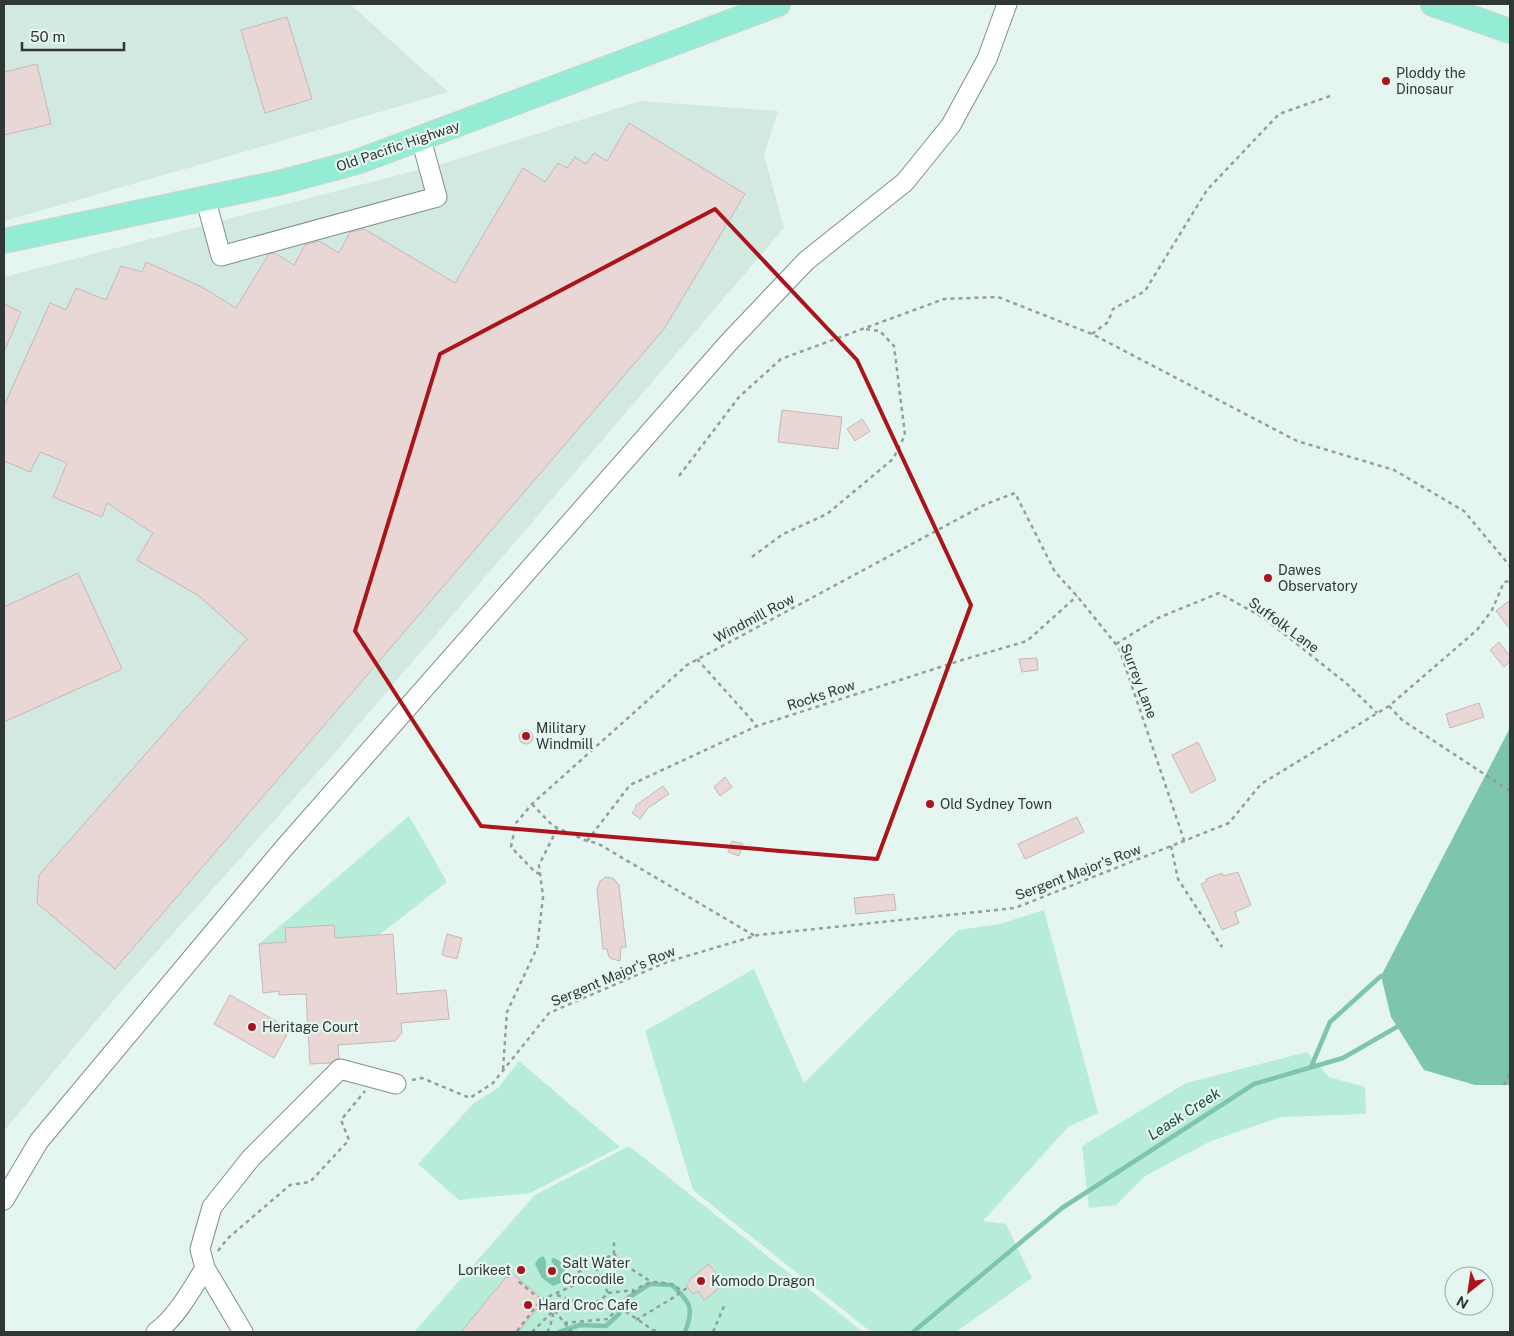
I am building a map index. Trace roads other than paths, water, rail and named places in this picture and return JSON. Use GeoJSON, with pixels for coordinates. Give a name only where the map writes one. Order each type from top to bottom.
{"type":"FeatureCollection","features":[{"type":"Feature","properties":{"kind":"main road","name":"Old Pacific Highway"},"geometry":{"type":"LineString","coordinates":[[4,241],[278,182],[348,164],[421,139],[742,16],[778,4]]}},
{"type":"Feature","properties":{"kind":"main road"},"geometry":{"type":"LineString","coordinates":[[1433,4],[1510,32]]}},
{"type":"Feature","properties":{"kind":"street"},"geometry":{"type":"LineString","coordinates":[[4,1200],[40,1142],[284,848],[723,349],[806,261],[905,182],[951,125],[987,59],[1007,4]]}},
{"type":"Feature","properties":{"kind":"street"},"geometry":{"type":"LineString","coordinates":[[205,198],[221,256],[372,215],[437,197],[421,139]]}},
{"type":"Feature","properties":{"kind":"street"},"geometry":{"type":"LineString","coordinates":[[243,1332],[205,1268],[200,1249],[212,1207],[250,1158],[340,1069],[396,1084]]}},
{"type":"Feature","properties":{"kind":"street"},"geometry":{"type":"LineString","coordinates":[[156,1332],[163,1328],[184,1301],[205,1268]]}},
{"type":"Feature","properties":{"kind":"waterway"},"geometry":{"type":"LineString","coordinates":[[1311,1067],[1330,1022],[1381,976],[1387,977]]}},
{"type":"Feature","properties":{"kind":"waterway","name":"Leask Creek"},"geometry":{"type":"LineString","coordinates":[[913,1332],[1062,1208],[1254,1084],[1343,1058],[1402,1024]]}},
{"type":"Feature","properties":{"kind":"waterway"},"geometry":{"type":"LineString","coordinates":[[559,1332],[580,1325],[606,1326],[618,1315],[631,1296],[650,1284],[672,1285],[687,1301],[690,1317],[685,1332]]}},
{"type":"Feature","properties":{"kind":"place","name":"Ploddy the Dinosaur"},"geometry":{"type":"Point","coordinates":[1386,81]}},
{"type":"Feature","properties":{"kind":"place","name":"Dawes Observatory"},"geometry":{"type":"Point","coordinates":[1268,578]}},
{"type":"Feature","properties":{"kind":"place","name":"Military Windmill"},"geometry":{"type":"Point","coordinates":[526,736]}},
{"type":"Feature","properties":{"kind":"place","name":"Old Sydney Town"},"geometry":{"type":"Point","coordinates":[930,804]}},
{"type":"Feature","properties":{"kind":"place","name":"Heritage Court"},"geometry":{"type":"Point","coordinates":[252,1027]}},
{"type":"Feature","properties":{"kind":"place","name":"Lorikeet"},"geometry":{"type":"Point","coordinates":[521,1270]}},
{"type":"Feature","properties":{"kind":"place","name":"Salt Water Crocodile"},"geometry":{"type":"Point","coordinates":[552,1271]}},
{"type":"Feature","properties":{"kind":"place","name":"Komodo Dragon"},"geometry":{"type":"Point","coordinates":[701,1281]}},
{"type":"Feature","properties":{"kind":"place","name":"Hard Croc Cafe"},"geometry":{"type":"Point","coordinates":[528,1305]}}]}
